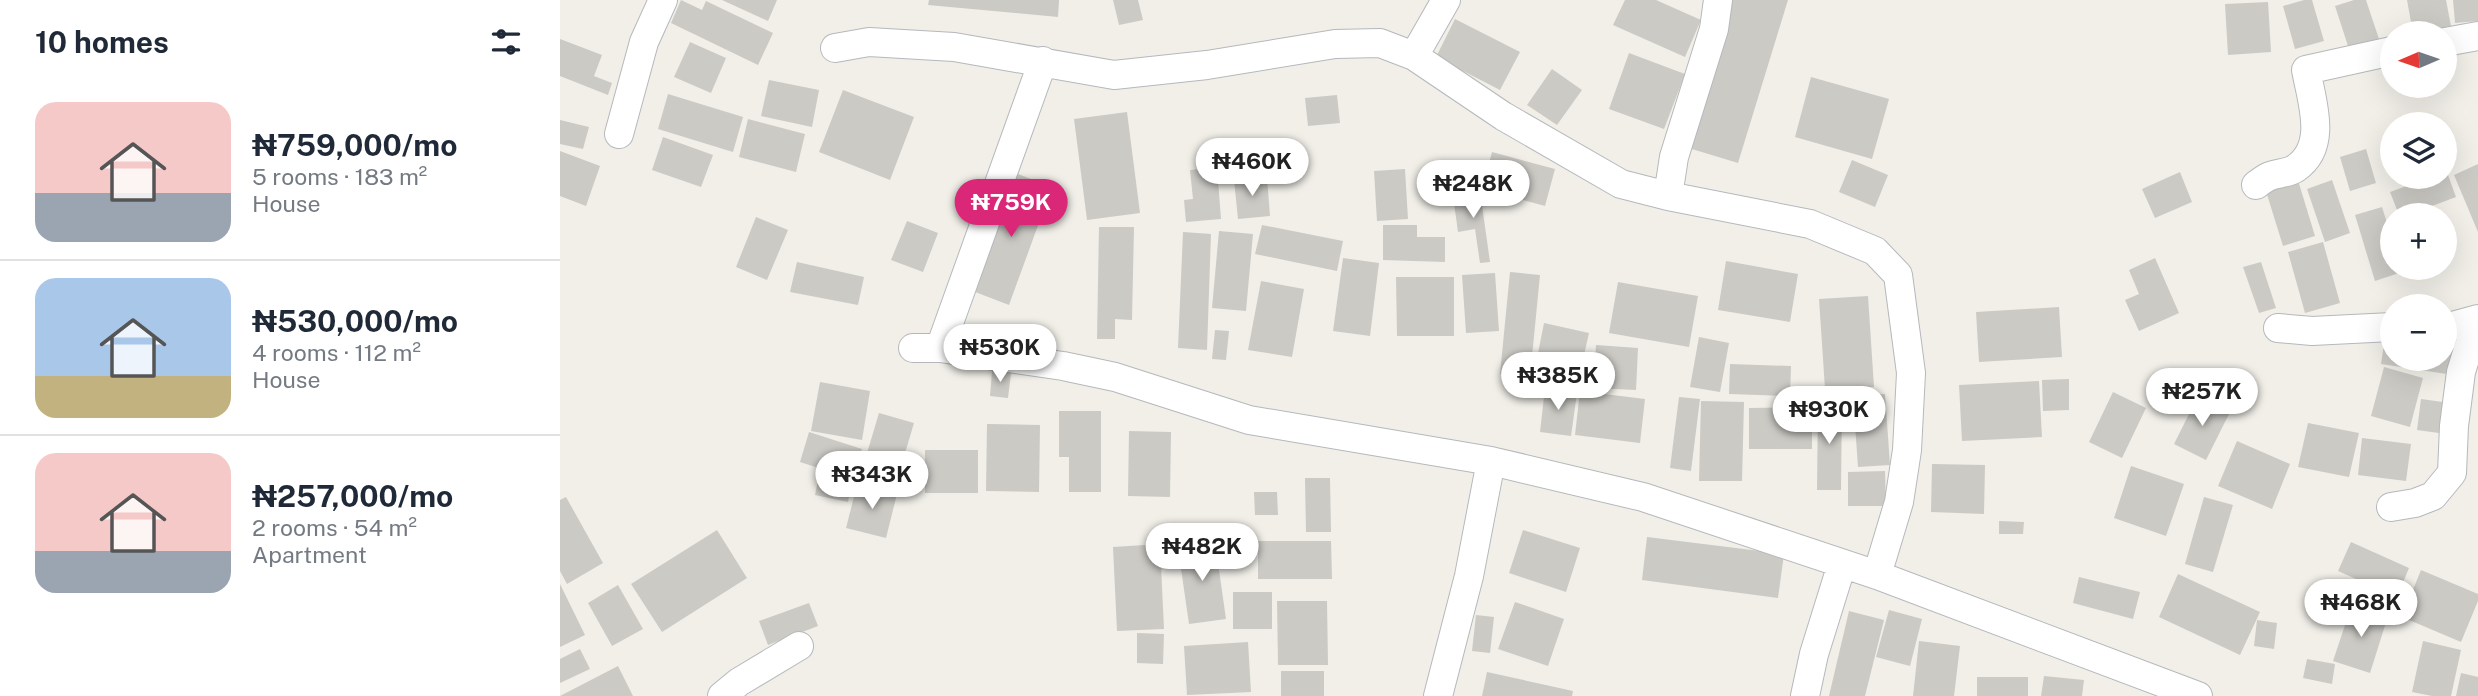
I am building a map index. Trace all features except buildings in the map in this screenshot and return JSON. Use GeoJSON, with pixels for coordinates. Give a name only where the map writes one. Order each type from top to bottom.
{"type":"FeatureCollection","features":[{"type":"Feature","properties":{"kind":"street"},"geometry":{"type":"LineString","coordinates":[[619,134],[643,42],[663,0]]}},
{"type":"Feature","properties":{"kind":"street"},"geometry":{"type":"LineString","coordinates":[[1414,56],[1446,0]]}},
{"type":"Feature","properties":{"kind":"street"},"geometry":{"type":"LineString","coordinates":[[1668,197],[1674,157],[1714,29],[1718,0]]}},
{"type":"Feature","properties":{"kind":"street"},"geometry":{"type":"LineString","coordinates":[[2457,40],[2478,36]]}},
{"type":"Feature","properties":{"kind":"street"},"geometry":{"type":"LineString","coordinates":[[835,48],[869,42],[942,46],[1114,75],[1207,65],[1335,44],[1380,43],[1414,56],[1503,116],[1621,184],[1668,197],[1810,224],[1875,251],[1898,275],[1911,373],[1907,450],[1899,502],[1877,575]]}},
{"type":"Feature","properties":{"kind":"street"},"geometry":{"type":"LineString","coordinates":[[2256,185],[2269,176],[2294,170],[2309,158],[2316,142],[2315,118],[2306,70],[2380,54]]}},
{"type":"Feature","properties":{"kind":"street"},"geometry":{"type":"LineString","coordinates":[[940,348],[1043,61]]}},
{"type":"Feature","properties":{"kind":"street"},"geometry":{"type":"LineString","coordinates":[[2457,325],[2478,319]]}},
{"type":"Feature","properties":{"kind":"street"},"geometry":{"type":"LineString","coordinates":[[2391,507],[2415,503],[2433,496],[2452,473],[2454,426],[2461,372],[2478,327]]}},
{"type":"Feature","properties":{"kind":"street"},"geometry":{"type":"LineString","coordinates":[[2278,328],[2312,331],[2380,328]]}},
{"type":"Feature","properties":{"kind":"street"},"geometry":{"type":"LineString","coordinates":[[913,348],[940,348],[1063,366],[1115,377],[1250,420],[1491,461],[1643,497],[1877,575],[2197,696]]}},
{"type":"Feature","properties":{"kind":"street"},"geometry":{"type":"LineString","coordinates":[[1438,696],[1469,576],[1491,461]]}},
{"type":"Feature","properties":{"kind":"street"},"geometry":{"type":"LineString","coordinates":[[1805,696],[1814,654],[1842,564]]}},
{"type":"Feature","properties":{"kind":"street"},"geometry":{"type":"LineString","coordinates":[[722,696],[738,682],[799,646]]}}]}
